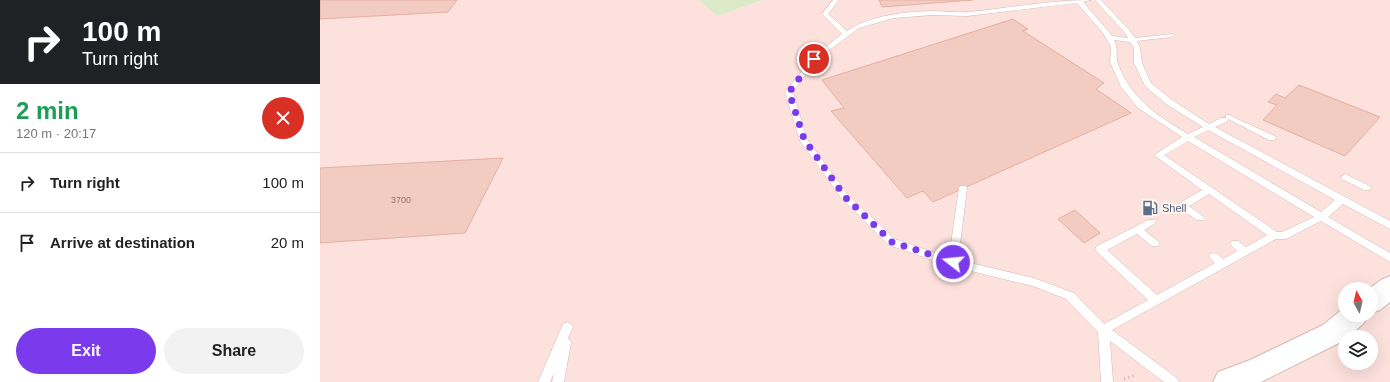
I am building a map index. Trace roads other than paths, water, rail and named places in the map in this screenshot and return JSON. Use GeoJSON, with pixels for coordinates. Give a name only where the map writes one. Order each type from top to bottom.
{"type":"FeatureCollection","features":[{"type":"Feature","properties":{"kind":"main road"},"geometry":{"type":"LineString","coordinates":[[1378,296],[1390,287]]}},
{"type":"Feature","properties":{"kind":"main road"},"geometry":{"type":"LineString","coordinates":[[1228,382],[1260,369],[1333,333],[1346,322]]}},
{"type":"Feature","properties":{"kind":"lane"},"geometry":{"type":"LineString","coordinates":[[836,0],[825,14],[846,34]]}},
{"type":"Feature","properties":{"kind":"lane"},"geometry":{"type":"LineString","coordinates":[[1088,0],[967,14],[932,13],[893,16],[857,27],[814,59],[789,92],[804,139],[845,197],[892,242],[953,262],[1034,282],[1070,296],[1103,330],[1173,382]]}},
{"type":"Feature","properties":{"kind":"lane"},"geometry":{"type":"LineString","coordinates":[[1098,0],[1128,32],[1137,48],[1138,63],[1148,84],[1169,102],[1210,128],[1390,225]]}},
{"type":"Feature","properties":{"kind":"lane"},"geometry":{"type":"LineString","coordinates":[[1078,1],[1106,32],[1114,48],[1114,62],[1124,84],[1141,106],[1188,137],[1390,258]]}},
{"type":"Feature","properties":{"kind":"lane"},"geometry":{"type":"LineString","coordinates":[[1109,38],[1132,40],[1171,35]]}},
{"type":"Feature","properties":{"kind":"lane"},"geometry":{"type":"LineString","coordinates":[[1272,138],[1227,119],[1188,137],[1158,155],[1275,235],[1283,236],[1322,218],[1342,199]]}},
{"type":"Feature","properties":{"kind":"lane"},"geometry":{"type":"LineString","coordinates":[[1345,177],[1367,188]]}},
{"type":"Feature","properties":{"kind":"lane"},"geometry":{"type":"LineString","coordinates":[[953,262],[963,188]]}},
{"type":"Feature","properties":{"kind":"lane"},"geometry":{"type":"LineString","coordinates":[[1173,211],[1209,190]]}},
{"type":"Feature","properties":{"kind":"lane"},"geometry":{"type":"LineString","coordinates":[[1182,206],[1200,218]]}},
{"type":"Feature","properties":{"kind":"lane"},"geometry":{"type":"LineString","coordinates":[[1151,222],[1100,249],[1157,301]]}},
{"type":"Feature","properties":{"kind":"lane"},"geometry":{"type":"LineString","coordinates":[[1138,230],[1155,243]]}},
{"type":"Feature","properties":{"kind":"lane"},"geometry":{"type":"LineString","coordinates":[[1103,330],[1157,301],[1194,275],[1223,264],[1275,235]]}},
{"type":"Feature","properties":{"kind":"lane"},"geometry":{"type":"LineString","coordinates":[[1235,244],[1246,252]]}},
{"type":"Feature","properties":{"kind":"lane"},"geometry":{"type":"LineString","coordinates":[[1214,257],[1223,264]]}},
{"type":"Feature","properties":{"kind":"lane"},"geometry":{"type":"LineString","coordinates":[[544,382],[567,327],[558,382]]}},
{"type":"Feature","properties":{"kind":"lane"},"geometry":{"type":"LineString","coordinates":[[1103,330],[1107,382]]}},
{"type":"Feature","properties":{"kind":"place","name":"Shell"},"geometry":{"type":"Point","coordinates":[1150,208]}}]}
